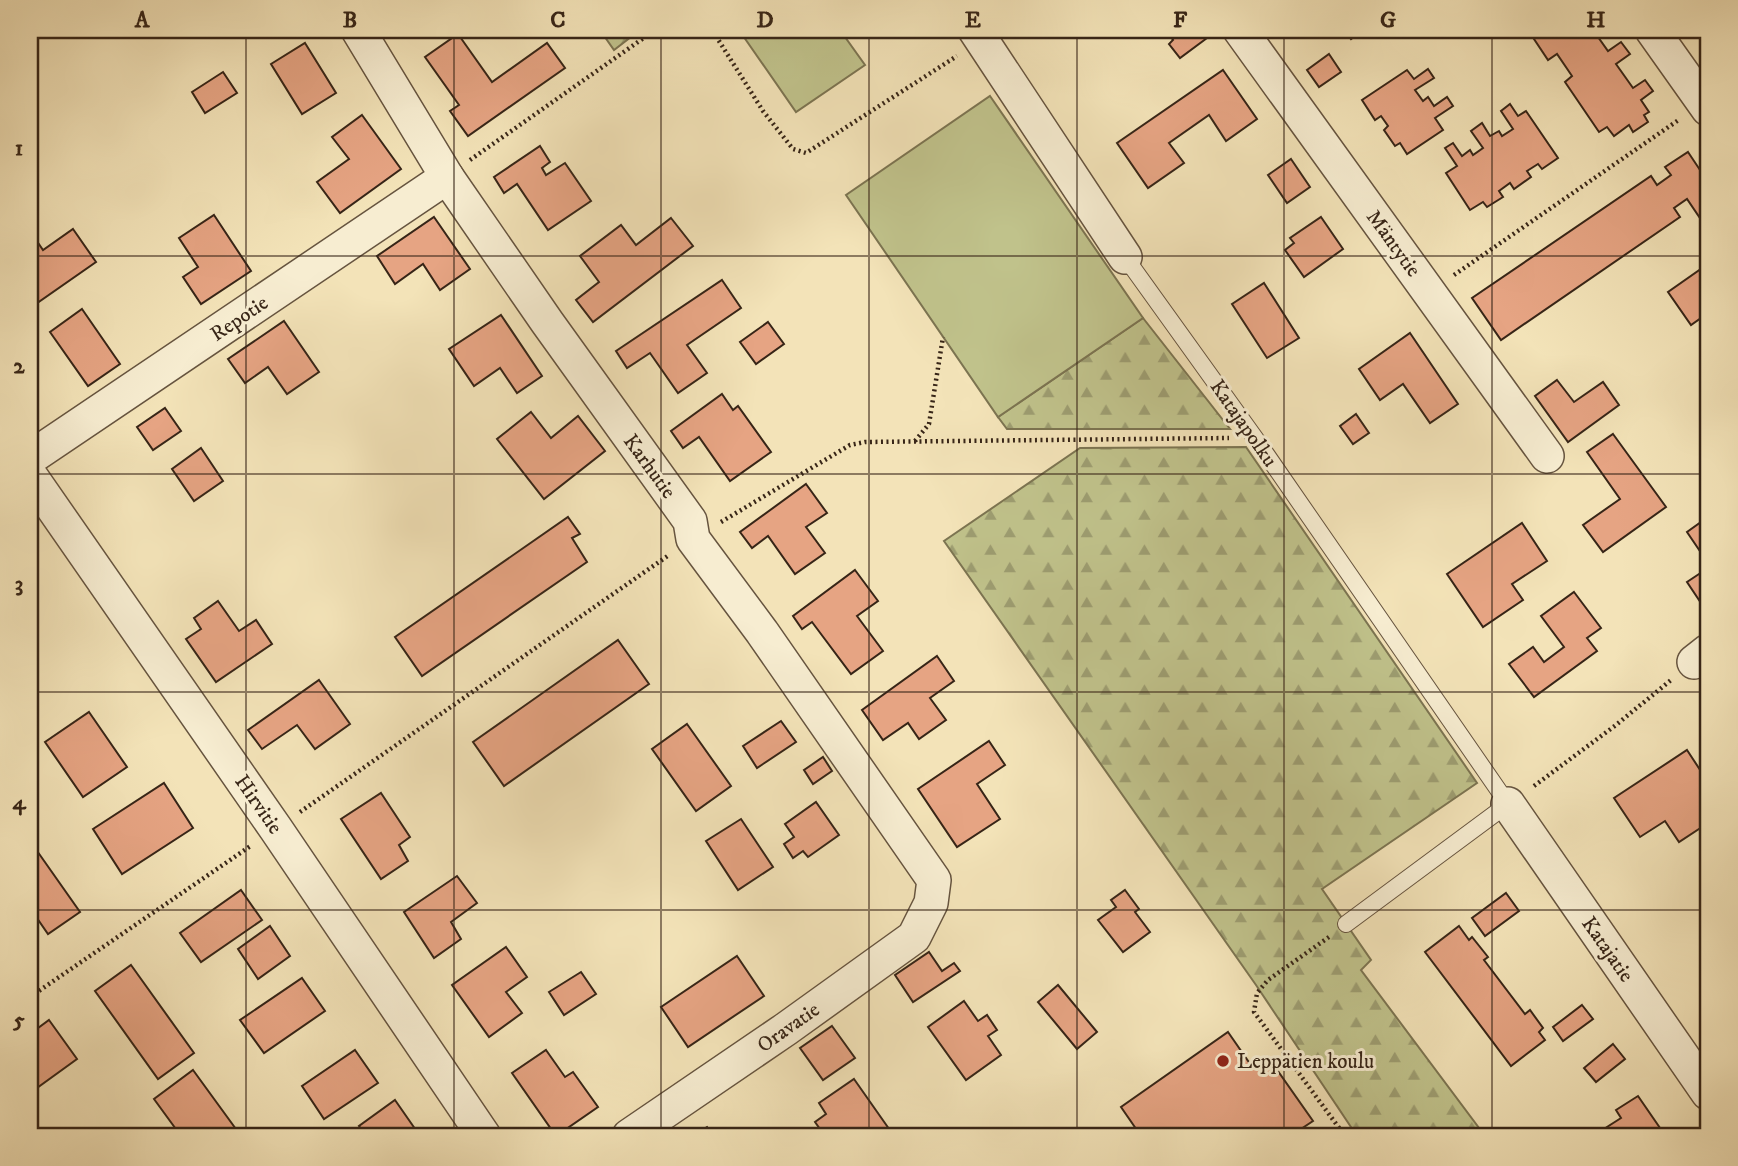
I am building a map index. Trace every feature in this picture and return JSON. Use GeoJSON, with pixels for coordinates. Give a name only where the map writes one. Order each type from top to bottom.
{"type":"FeatureCollection","features":[{"type":"Feature","properties":{"kind":"street","name":"Karhutie"},"geometry":{"type":"LineString","coordinates":[[358,30],[447,177],[690,521],[693,539],[762,632],[934,880],[931,903]]}},
{"type":"Feature","properties":{"kind":"street","name":"Mäntytie"},"geometry":{"type":"LineString","coordinates":[[1240,30],[1547,456]]}},
{"type":"Feature","properties":{"kind":"street"},"geometry":{"type":"LineString","coordinates":[[1652,30],[1706,106]]}},
{"type":"Feature","properties":{"kind":"street","name":"Katajapolku"},"geometry":{"type":"LineString","coordinates":[[985,33],[1125,257]]}},
{"type":"Feature","properties":{"kind":"street","name":"Repotie"},"geometry":{"type":"LineString","coordinates":[[30,458],[447,177]]}},
{"type":"Feature","properties":{"kind":"street","name":"Hirvitie"},"geometry":{"type":"LineString","coordinates":[[30,475],[276,829],[484,1136]]}},
{"type":"Feature","properties":{"kind":"street","name":"Katajatie"},"geometry":{"type":"LineString","coordinates":[[1508,804],[1708,1093]]}},
{"type":"Feature","properties":{"kind":"street","name":"Oravatie"},"geometry":{"type":"LineString","coordinates":[[629,1136],[914,937],[931,903]]}},
{"type":"Feature","properties":{"kind":"lane","name":"Katajapolku"},"geometry":{"type":"LineString","coordinates":[[1125,257],[1255,438],[1508,804]]}},
{"type":"Feature","properties":{"kind":"lane"},"geometry":{"type":"LineString","coordinates":[[1346,924],[1508,804]]}},
{"type":"Feature","properties":{"kind":"path"},"geometry":{"type":"LineString","coordinates":[[447,177],[655,30]]}},
{"type":"Feature","properties":{"kind":"path"},"geometry":{"type":"LineString","coordinates":[[707,30],[714,33],[763,111],[793,149],[806,153],[985,33]]}},
{"type":"Feature","properties":{"kind":"path"},"geometry":{"type":"LineString","coordinates":[[1429,292],[1706,106]]}},
{"type":"Feature","properties":{"kind":"path"},"geometry":{"type":"LineString","coordinates":[[915,440],[929,424],[943,337]]}},
{"type":"Feature","properties":{"kind":"path"},"geometry":{"type":"LineString","coordinates":[[30,997],[693,539],[850,445],[915,440],[1255,438]]}},
{"type":"Feature","properties":{"kind":"path"},"geometry":{"type":"LineString","coordinates":[[1508,804],[1616,725],[1701,657]]}},
{"type":"Feature","properties":{"kind":"path"},"geometry":{"type":"LineString","coordinates":[[1345,1136],[1254,1013],[1257,993],[1268,981],[1346,924]]}},
{"type":"Feature","properties":{"kind":"green space"},"geometry":{"type":"Polygon","coordinates":[[[600,30],[640,30],[614,50],[600,30]]]}},
{"type":"Feature","properties":{"kind":"green space"},"geometry":{"type":"Polygon","coordinates":[[[739,30],[840,30],[865,65],[796,112],[739,30]]]}},
{"type":"Feature","properties":{"kind":"green space"},"geometry":{"type":"Polygon","coordinates":[[[990,96],[1143,318],[998,417],[846,195],[990,96]]]}},
{"type":"Feature","properties":{"kind":"green space"},"geometry":{"type":"Polygon","coordinates":[[[1143,318],[1230,429],[1007,429],[998,417],[1143,318]]]}},
{"type":"Feature","properties":{"kind":"green space"},"geometry":{"type":"Polygon","coordinates":[[[1246,447],[1477,783],[1322,889],[1371,960],[1361,970],[1485,1136],[1405,1136],[1398,1128],[1383,1136],[1357,1136],[1256,985],[944,541],[1080,448],[1246,447]]]}},
{"type":"Feature","properties":{"kind":"building"},"geometry":{"type":"Polygon","coordinates":[[[1166,30],[1202,30],[1207,38],[1180,58],[1169,44],[1173,40],[1166,30]]]}},
{"type":"Feature","properties":{"kind":"building"},"geometry":{"type":"Polygon","coordinates":[[[1344,30],[1363,30],[1351,39],[1344,30]]]}},
{"type":"Feature","properties":{"kind":"building"},"geometry":{"type":"Polygon","coordinates":[[[1528,30],[1593,30],[1608,51],[1621,42],[1630,54],[1616,64],[1633,88],[1645,80],[1653,91],[1641,100],[1649,112],[1644,115],[1648,122],[1633,132],[1629,125],[1614,136],[1607,127],[1599,132],[1565,82],[1572,76],[1557,54],[1548,60],[1528,30]]]}},
{"type":"Feature","properties":{"kind":"building"},"geometry":{"type":"Polygon","coordinates":[[[458,34],[492,82],[547,43],[565,68],[468,136],[450,111],[459,105],[425,57],[458,34]]]}},
{"type":"Feature","properties":{"kind":"building"},"geometry":{"type":"Polygon","coordinates":[[[305,43],[336,93],[302,114],[271,64],[305,43]]]}},
{"type":"Feature","properties":{"kind":"building"},"geometry":{"type":"Polygon","coordinates":[[[1329,54],[1341,72],[1319,87],[1307,70],[1329,54]]]}},
{"type":"Feature","properties":{"kind":"building"},"geometry":{"type":"Polygon","coordinates":[[[1428,69],[1434,78],[1415,90],[1423,101],[1428,97],[1434,106],[1447,97],[1453,106],[1435,118],[1443,130],[1407,154],[1400,143],[1395,146],[1384,130],[1388,126],[1381,116],[1375,120],[1362,100],[1407,70],[1414,79],[1428,69]]]}},
{"type":"Feature","properties":{"kind":"building"},"geometry":{"type":"Polygon","coordinates":[[[1223,70],[1257,119],[1226,141],[1209,115],[1169,143],[1184,163],[1148,188],[1117,143],[1223,70]]]}},
{"type":"Feature","properties":{"kind":"building"},"geometry":{"type":"Polygon","coordinates":[[[223,72],[237,93],[205,113],[192,92],[223,72]]]}},
{"type":"Feature","properties":{"kind":"building"},"geometry":{"type":"Polygon","coordinates":[[[1510,104],[1518,116],[1526,111],[1558,158],[1542,169],[1538,164],[1527,171],[1531,177],[1514,189],[1510,183],[1499,191],[1503,197],[1487,207],[1483,202],[1470,210],[1446,173],[1457,166],[1445,148],[1453,143],[1462,156],[1470,150],[1473,155],[1483,148],[1471,131],[1482,123],[1490,136],[1499,131],[1502,136],[1513,129],[1501,111],[1510,104]]]}},
{"type":"Feature","properties":{"kind":"building"},"geometry":{"type":"Polygon","coordinates":[[[362,115],[401,169],[340,213],[317,182],[349,159],[332,137],[362,115]]]}},
{"type":"Feature","properties":{"kind":"building"},"geometry":{"type":"Polygon","coordinates":[[[540,146],[550,162],[542,168],[546,175],[565,163],[591,201],[548,230],[517,184],[504,193],[494,177],[540,146]]]}},
{"type":"Feature","properties":{"kind":"building"},"geometry":{"type":"Polygon","coordinates":[[[1688,152],[1708,182],[1708,230],[1687,199],[1674,208],[1680,217],[1501,340],[1472,298],[1651,176],[1657,185],[1671,175],[1665,167],[1688,152]]]}},
{"type":"Feature","properties":{"kind":"building"},"geometry":{"type":"Polygon","coordinates":[[[1291,159],[1310,187],[1287,203],[1268,175],[1291,159]]]}},
{"type":"Feature","properties":{"kind":"building"},"geometry":{"type":"Polygon","coordinates":[[[214,215],[251,271],[201,304],[183,277],[198,267],[179,238],[214,215]]]}},
{"type":"Feature","properties":{"kind":"building"},"geometry":{"type":"Polygon","coordinates":[[[434,217],[470,269],[440,290],[423,264],[395,284],[377,256],[434,217]]]}},
{"type":"Feature","properties":{"kind":"building"},"geometry":{"type":"Polygon","coordinates":[[[1321,217],[1343,249],[1304,277],[1285,250],[1294,243],[1290,238],[1321,217]]]}},
{"type":"Feature","properties":{"kind":"building"},"geometry":{"type":"Polygon","coordinates":[[[671,218],[693,246],[593,322],[576,300],[599,282],[580,256],[621,225],[636,245],[671,218]]]}},
{"type":"Feature","properties":{"kind":"building"},"geometry":{"type":"Polygon","coordinates":[[[73,229],[96,262],[30,308],[30,231],[43,250],[73,229]]]}},
{"type":"Feature","properties":{"kind":"building"},"geometry":{"type":"Polygon","coordinates":[[[1708,264],[1708,313],[1691,325],[1668,292],[1708,264]]]}},
{"type":"Feature","properties":{"kind":"building"},"geometry":{"type":"Polygon","coordinates":[[[722,280],[741,308],[687,345],[707,373],[678,393],[650,353],[627,368],[616,351],[722,280]]]}},
{"type":"Feature","properties":{"kind":"building"},"geometry":{"type":"Polygon","coordinates":[[[1264,283],[1299,338],[1267,358],[1232,304],[1264,283]]]}},
{"type":"Feature","properties":{"kind":"building"},"geometry":{"type":"Polygon","coordinates":[[[82,309],[120,364],[88,386],[50,332],[82,309]]]}},
{"type":"Feature","properties":{"kind":"building"},"geometry":{"type":"Polygon","coordinates":[[[501,315],[542,376],[517,393],[500,368],[474,386],[449,349],[501,315]]]}},
{"type":"Feature","properties":{"kind":"building"},"geometry":{"type":"Polygon","coordinates":[[[284,321],[319,372],[287,394],[268,367],[245,383],[228,359],[284,321]]]}},
{"type":"Feature","properties":{"kind":"building"},"geometry":{"type":"Polygon","coordinates":[[[768,322],[784,344],[756,364],[740,342],[768,322]]]}},
{"type":"Feature","properties":{"kind":"building"},"geometry":{"type":"Polygon","coordinates":[[[1410,333],[1458,404],[1430,423],[1403,384],[1380,400],[1359,369],[1410,333]]]}},
{"type":"Feature","properties":{"kind":"building"},"geometry":{"type":"Polygon","coordinates":[[[30,360],[37,369],[30,374],[30,360]]]}},
{"type":"Feature","properties":{"kind":"building"},"geometry":{"type":"Polygon","coordinates":[[[1557,380],[1574,402],[1603,382],[1619,405],[1568,442],[1535,396],[1557,380]]]}},
{"type":"Feature","properties":{"kind":"building"},"geometry":{"type":"Polygon","coordinates":[[[722,394],[733,410],[738,406],[771,452],[730,481],[699,437],[683,448],[671,431],[722,394]]]}},
{"type":"Feature","properties":{"kind":"building"},"geometry":{"type":"Polygon","coordinates":[[[165,408],[181,431],[153,450],[137,427],[165,408]]]}},
{"type":"Feature","properties":{"kind":"building"},"geometry":{"type":"Polygon","coordinates":[[[531,412],[551,438],[578,416],[605,451],[544,499],[497,439],[531,412]]]}},
{"type":"Feature","properties":{"kind":"building"},"geometry":{"type":"Polygon","coordinates":[[[1356,414],[1369,433],[1353,444],[1340,426],[1356,414]]]}},
{"type":"Feature","properties":{"kind":"building"},"geometry":{"type":"Polygon","coordinates":[[[1613,434],[1666,507],[1603,552],[1583,525],[1620,499],[1587,452],[1613,434]]]}},
{"type":"Feature","properties":{"kind":"building"},"geometry":{"type":"Polygon","coordinates":[[[201,448],[223,481],[194,501],[172,469],[201,448]]]}},
{"type":"Feature","properties":{"kind":"building"},"geometry":{"type":"Polygon","coordinates":[[[806,484],[827,513],[806,527],[825,553],[795,574],[768,536],[752,548],[740,532],[806,484]]]}},
{"type":"Feature","properties":{"kind":"building"},"geometry":{"type":"Polygon","coordinates":[[[568,517],[580,534],[572,538],[587,562],[422,676],[395,637],[568,517]]]}},
{"type":"Feature","properties":{"kind":"building"},"geometry":{"type":"Polygon","coordinates":[[[1708,517],[1708,563],[1687,532],[1708,517]]]}},
{"type":"Feature","properties":{"kind":"building"},"geometry":{"type":"Polygon","coordinates":[[[1522,523],[1547,561],[1512,584],[1523,600],[1483,627],[1447,574],[1522,523]]]}},
{"type":"Feature","properties":{"kind":"building"},"geometry":{"type":"Polygon","coordinates":[[[1708,568],[1708,602],[1703,606],[1687,582],[1708,568]]]}},
{"type":"Feature","properties":{"kind":"building"},"geometry":{"type":"Polygon","coordinates":[[[855,570],[878,601],[857,616],[883,651],[851,674],[812,622],[802,629],[793,616],[855,570]]]}},
{"type":"Feature","properties":{"kind":"building"},"geometry":{"type":"Polygon","coordinates":[[[1574,592],[1601,628],[1587,638],[1597,651],[1534,697],[1509,664],[1533,647],[1544,662],[1564,647],[1541,616],[1574,592]]]}},
{"type":"Feature","properties":{"kind":"building"},"geometry":{"type":"Polygon","coordinates":[[[218,601],[239,631],[256,620],[272,644],[216,682],[186,639],[201,629],[194,618],[218,601]]]}},
{"type":"Feature","properties":{"kind":"building"},"geometry":{"type":"Polygon","coordinates":[[[618,640],[649,684],[504,786],[473,742],[618,640]]]}},
{"type":"Feature","properties":{"kind":"building"},"geometry":{"type":"Polygon","coordinates":[[[937,656],[954,681],[930,698],[946,720],[919,739],[908,723],[883,740],[862,710],[937,656]]]}},
{"type":"Feature","properties":{"kind":"building"},"geometry":{"type":"Polygon","coordinates":[[[319,680],[350,724],[315,749],[297,725],[262,749],[248,730],[319,680]]]}},
{"type":"Feature","properties":{"kind":"building"},"geometry":{"type":"Polygon","coordinates":[[[89,712],[127,767],[83,797],[45,742],[89,712]]]}},
{"type":"Feature","properties":{"kind":"building"},"geometry":{"type":"Polygon","coordinates":[[[781,721],[796,742],[757,768],[743,746],[781,721]]]}},
{"type":"Feature","properties":{"kind":"building"},"geometry":{"type":"Polygon","coordinates":[[[687,724],[731,786],[696,811],[652,749],[687,724]]]}},
{"type":"Feature","properties":{"kind":"building"},"geometry":{"type":"Polygon","coordinates":[[[989,741],[1005,765],[977,784],[1000,819],[957,847],[918,789],[989,741]]]}},
{"type":"Feature","properties":{"kind":"building"},"geometry":{"type":"Polygon","coordinates":[[[1687,750],[1708,782],[1708,823],[1679,842],[1665,821],[1640,837],[1614,798],[1687,750]]]}},
{"type":"Feature","properties":{"kind":"building"},"geometry":{"type":"Polygon","coordinates":[[[823,757],[832,771],[813,784],[804,770],[823,757]]]}},
{"type":"Feature","properties":{"kind":"building"},"geometry":{"type":"Polygon","coordinates":[[[164,783],[193,828],[122,874],[93,829],[164,783]]]}},
{"type":"Feature","properties":{"kind":"building"},"geometry":{"type":"Polygon","coordinates":[[[381,793],[410,837],[399,845],[408,861],[381,879],[341,819],[381,793]]]}},
{"type":"Feature","properties":{"kind":"building"},"geometry":{"type":"Polygon","coordinates":[[[816,802],[839,835],[808,857],[803,851],[793,858],[784,844],[794,837],[785,824],[816,802]]]}},
{"type":"Feature","properties":{"kind":"building"},"geometry":{"type":"Polygon","coordinates":[[[741,819],[773,867],[738,890],[706,841],[741,819]]]}},
{"type":"Feature","properties":{"kind":"building"},"geometry":{"type":"Polygon","coordinates":[[[35,848],[80,912],[48,934],[30,908],[30,852],[35,848]]]}},
{"type":"Feature","properties":{"kind":"building"},"geometry":{"type":"Polygon","coordinates":[[[457,876],[477,903],[451,922],[461,939],[434,958],[404,912],[457,876]]]}},
{"type":"Feature","properties":{"kind":"building"},"geometry":{"type":"Polygon","coordinates":[[[241,890],[262,920],[201,962],[180,933],[241,890]]]}},
{"type":"Feature","properties":{"kind":"building"},"geometry":{"type":"Polygon","coordinates":[[[1125,890],[1139,909],[1135,912],[1150,932],[1123,952],[1098,920],[1116,907],[1111,900],[1125,890]]]}},
{"type":"Feature","properties":{"kind":"building"},"geometry":{"type":"Polygon","coordinates":[[[1506,893],[1519,911],[1485,936],[1472,918],[1506,893]]]}},
{"type":"Feature","properties":{"kind":"building"},"geometry":{"type":"Polygon","coordinates":[[[270,926],[290,956],[258,979],[238,949],[270,926]]]}},
{"type":"Feature","properties":{"kind":"building"},"geometry":{"type":"Polygon","coordinates":[[[1459,926],[1469,940],[1472,937],[1488,957],[1484,960],[1525,1014],[1530,1010],[1543,1028],[1539,1032],[1545,1040],[1511,1066],[1425,952],[1459,926]]]}},
{"type":"Feature","properties":{"kind":"building"},"geometry":{"type":"Polygon","coordinates":[[[506,947],[527,977],[506,992],[522,1013],[489,1037],[452,985],[506,947]]]}},
{"type":"Feature","properties":{"kind":"building"},"geometry":{"type":"Polygon","coordinates":[[[929,952],[942,971],[954,963],[960,971],[913,1002],[895,975],[929,952]]]}},
{"type":"Feature","properties":{"kind":"building"},"geometry":{"type":"Polygon","coordinates":[[[737,956],[764,996],[688,1047],[661,1007],[737,956]]]}},
{"type":"Feature","properties":{"kind":"building"},"geometry":{"type":"Polygon","coordinates":[[[131,965],[194,1053],[158,1079],[95,991],[131,965]]]}},
{"type":"Feature","properties":{"kind":"building"},"geometry":{"type":"Polygon","coordinates":[[[581,972],[596,994],[564,1015],[549,992],[581,972]]]}},
{"type":"Feature","properties":{"kind":"building"},"geometry":{"type":"Polygon","coordinates":[[[302,978],[325,1011],[264,1053],[240,1020],[302,978]]]}},
{"type":"Feature","properties":{"kind":"building"},"geometry":{"type":"Polygon","coordinates":[[[1058,985],[1097,1032],[1077,1049],[1038,1002],[1058,985]]]}},
{"type":"Feature","properties":{"kind":"building"},"geometry":{"type":"Polygon","coordinates":[[[964,1001],[978,1021],[987,1015],[997,1030],[988,1036],[1001,1055],[966,1080],[928,1027],[964,1001]]]}},
{"type":"Feature","properties":{"kind":"building"},"geometry":{"type":"Polygon","coordinates":[[[1582,1005],[1593,1019],[1563,1041],[1553,1027],[1582,1005]]]}},
{"type":"Feature","properties":{"kind":"building"},"geometry":{"type":"Polygon","coordinates":[[[49,1020],[77,1059],[30,1093],[30,1034],[49,1020]]]}},
{"type":"Feature","properties":{"kind":"building"},"geometry":{"type":"Polygon","coordinates":[[[832,1026],[855,1058],[823,1080],[800,1048],[832,1026]]]}},
{"type":"Feature","properties":{"kind":"building"},"geometry":{"type":"Polygon","coordinates":[[[1228,1032],[1253,1068],[1268,1057],[1313,1121],[1298,1131],[1302,1136],[1141,1136],[1121,1107],[1228,1032]]]}},
{"type":"Feature","properties":{"kind":"building"},"geometry":{"type":"Polygon","coordinates":[[[1613,1044],[1625,1059],[1596,1082],[1584,1068],[1613,1044]]]}},
{"type":"Feature","properties":{"kind":"building"},"geometry":{"type":"Polygon","coordinates":[[[355,1050],[378,1083],[324,1119],[302,1086],[355,1050]]]}},
{"type":"Feature","properties":{"kind":"building"},"geometry":{"type":"Polygon","coordinates":[[[546,1050],[565,1077],[573,1072],[598,1107],[556,1136],[512,1073],[546,1050]]]}},
{"type":"Feature","properties":{"kind":"building"},"geometry":{"type":"Polygon","coordinates":[[[193,1070],[241,1136],[181,1136],[154,1099],[193,1070]]]}},
{"type":"Feature","properties":{"kind":"building"},"geometry":{"type":"Polygon","coordinates":[[[854,1079],[894,1136],[825,1136],[815,1122],[826,1114],[819,1103],[854,1079]]]}},
{"type":"Feature","properties":{"kind":"building"},"geometry":{"type":"Polygon","coordinates":[[[1638,1096],[1660,1128],[1648,1136],[1593,1136],[1621,1118],[1616,1110],[1638,1096]]]}},
{"type":"Feature","properties":{"kind":"building"},"geometry":{"type":"Polygon","coordinates":[[[395,1100],[420,1136],[367,1136],[359,1126],[395,1100]]]}},
{"type":"Feature","properties":{"kind":"building"},"geometry":{"type":"Polygon","coordinates":[[[707,1127],[713,1136],[692,1136],[707,1127]]]}},
{"type":"Feature","properties":{"kind":"place","name":"Leppätien koulu"},"geometry":{"type":"Point","coordinates":[1223,1061]}}]}
